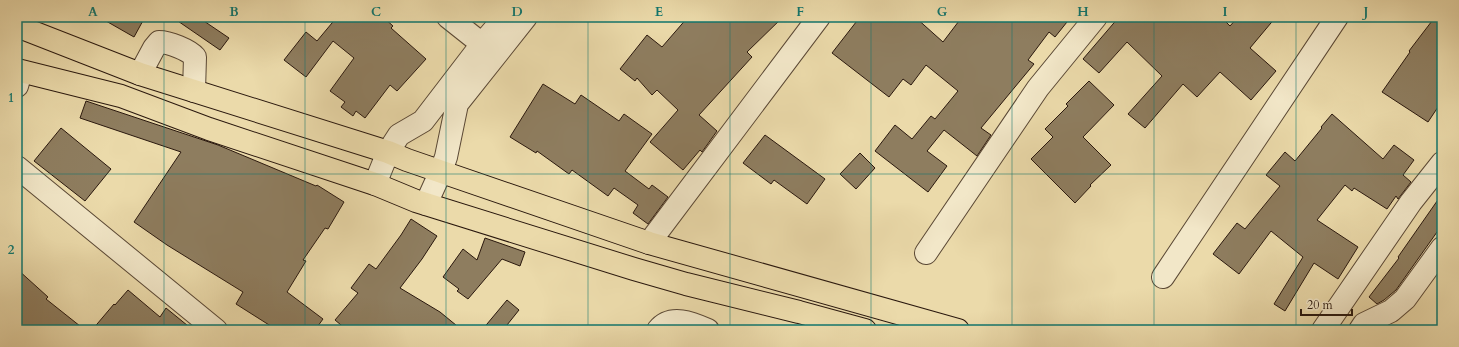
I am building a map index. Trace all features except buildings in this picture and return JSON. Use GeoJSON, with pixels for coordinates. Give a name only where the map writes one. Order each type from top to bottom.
{"type":"FeatureCollection","features":[{"type":"Feature","properties":{"kind":"main road"},"geometry":{"type":"LineString","coordinates":[[17,26],[140,74],[388,152],[407,160],[649,243],[958,330]]}},
{"type":"Feature","properties":{"kind":"main road"},"geometry":{"type":"LineString","coordinates":[[18,76],[121,96],[209,129],[375,184],[426,204],[686,284],[865,330]]}},
{"type":"Feature","properties":{"kind":"street"},"geometry":{"type":"LineString","coordinates":[[375,184],[388,152],[399,136],[423,121],[482,44],[505,17]]}},
{"type":"Feature","properties":{"kind":"street"},"geometry":{"type":"LineString","coordinates":[[426,204],[446,157],[457,104],[526,17]]}},
{"type":"Feature","properties":{"kind":"street"},"geometry":{"type":"LineString","coordinates":[[649,243],[819,17]]}},
{"type":"Feature","properties":{"kind":"street"},"geometry":{"type":"LineString","coordinates":[[926,253],[1038,88],[1096,17]]}},
{"type":"Feature","properties":{"kind":"street"},"geometry":{"type":"LineString","coordinates":[[1163,277],[1337,17]]}},
{"type":"Feature","properties":{"kind":"street"},"geometry":{"type":"LineString","coordinates":[[454,19],[482,44]]}},
{"type":"Feature","properties":{"kind":"street"},"geometry":{"type":"LineString","coordinates":[[140,74],[154,48],[159,42],[165,42],[192,53],[195,57],[194,91]]}},
{"type":"Feature","properties":{"kind":"street"},"geometry":{"type":"LineString","coordinates":[[1323,330],[1410,202],[1442,163]]}},
{"type":"Feature","properties":{"kind":"street"},"geometry":{"type":"LineString","coordinates":[[17,168],[216,330]]}},
{"type":"Feature","properties":{"kind":"street"},"geometry":{"type":"LineString","coordinates":[[1360,330],[1364,324],[1391,311],[1404,299],[1442,248]]}},
{"type":"Feature","properties":{"kind":"street"},"geometry":{"type":"LineString","coordinates":[[658,330],[662,325],[679,320],[708,330]]}}]}
